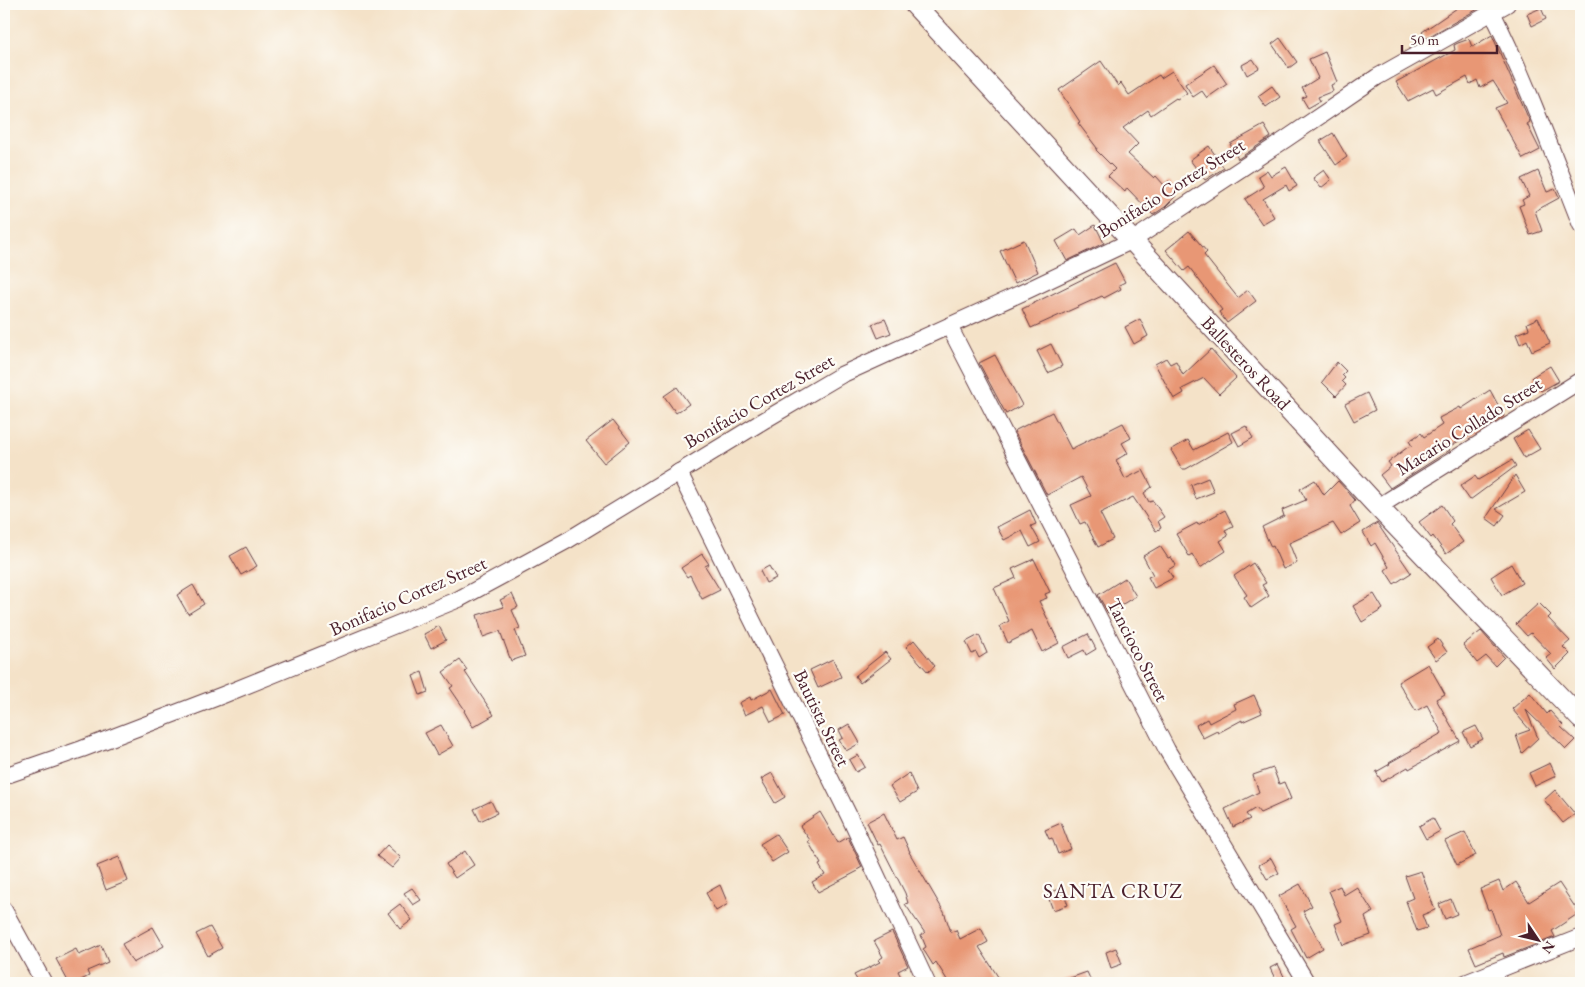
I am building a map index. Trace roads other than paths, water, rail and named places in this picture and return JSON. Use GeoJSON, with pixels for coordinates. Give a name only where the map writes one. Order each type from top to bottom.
{"type":"FeatureCollection","features":[{"type":"Feature","properties":{"kind":"main road","name":"Ballesteros Road"},"geometry":{"type":"LineString","coordinates":[[914,4],[1378,507],[1581,719]]}},
{"type":"Feature","properties":{"kind":"street","name":"Bonifacio Cortez Street"},"geometry":{"type":"LineString","coordinates":[[4,776],[223,696],[459,599],[568,540],[841,375],[1133,240],[1377,77],[1507,4]]}},
{"type":"Feature","properties":{"kind":"street"},"geometry":{"type":"LineString","coordinates":[[1492,12],[1534,102],[1581,225]]}},
{"type":"Feature","properties":{"kind":"street","name":"Tancioco Street"},"geometry":{"type":"LineString","coordinates":[[949,326],[1167,750],[1307,983]]}},
{"type":"Feature","properties":{"kind":"street","name":"Macario Collado Street"},"geometry":{"type":"LineString","coordinates":[[1378,507],[1581,380]]}},
{"type":"Feature","properties":{"kind":"street","name":"Bautista Street"},"geometry":{"type":"LineString","coordinates":[[679,472],[849,816],[926,983]]}},
{"type":"Feature","properties":{"kind":"street"},"geometry":{"type":"LineString","coordinates":[[4,910],[44,983]]}},
{"type":"Feature","properties":{"kind":"street"},"geometry":{"type":"LineString","coordinates":[[1465,983],[1581,937]]}},
{"type":"Feature","properties":{"kind":"district","name":"SANTA CRUZ"},"geometry":{"type":"Point","coordinates":[1113,890]}}]}
